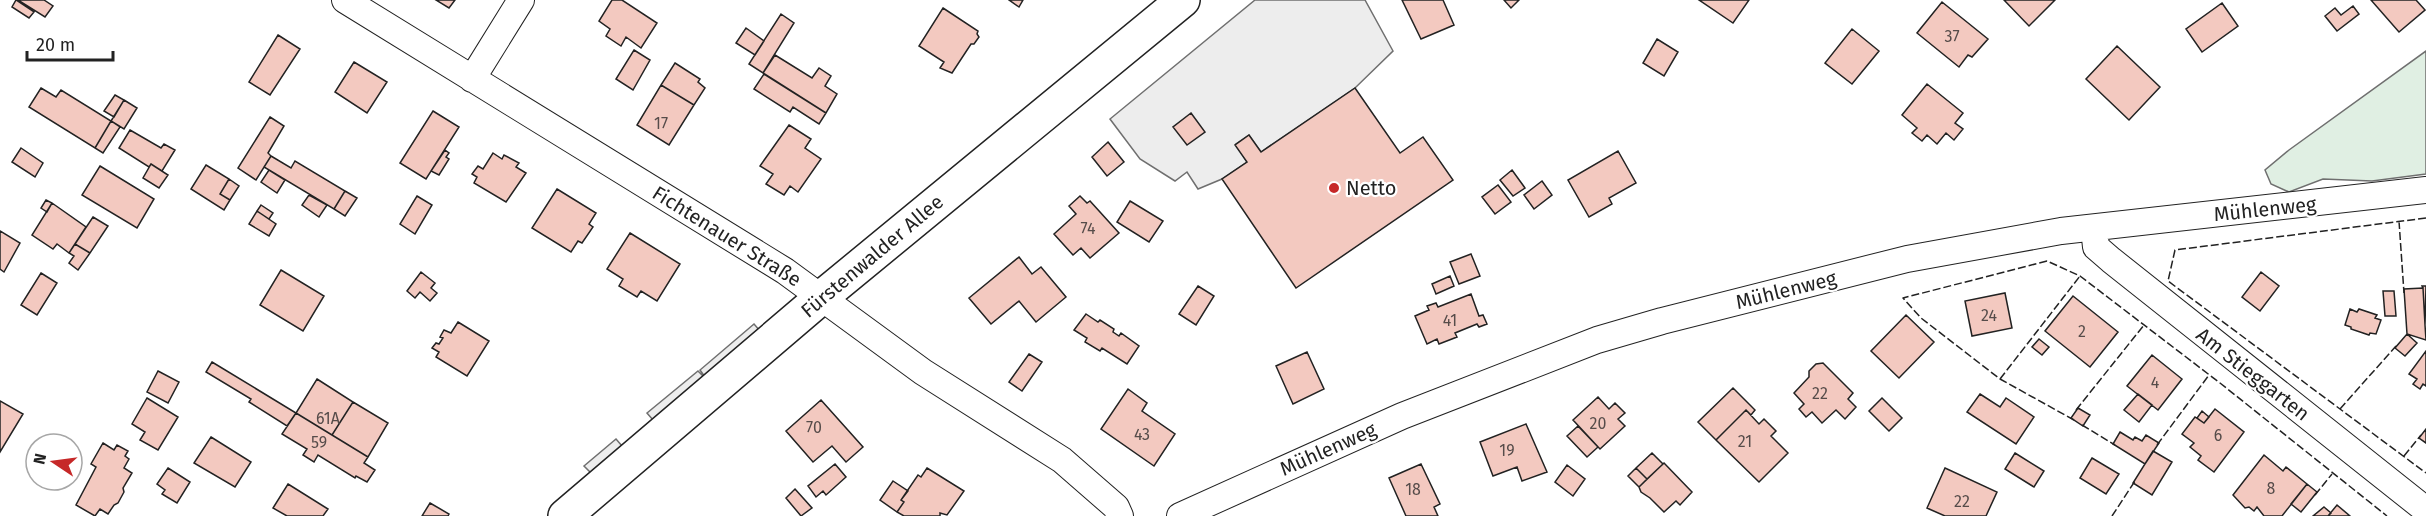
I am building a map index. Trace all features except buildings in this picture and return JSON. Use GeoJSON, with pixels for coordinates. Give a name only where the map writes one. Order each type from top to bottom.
{"type":"FeatureCollection","features":[{"type":"Feature","properties":{"kind":"main road","name":"Fürstenwalder Allee"},"geometry":{"type":"LineString","coordinates":[[565,516],[823,296],[1183,0]]}},
{"type":"Feature","properties":{"kind":"street","name":"Fichtenauer Straße"},"geometry":{"type":"LineString","coordinates":[[345,0],[823,296],[923,372],[1062,460],[1116,507],[1120,516]]}},
{"type":"Feature","properties":{"kind":"street"},"geometry":{"type":"LineString","coordinates":[[472,79],[520,0]]}},
{"type":"Feature","properties":{"kind":"street","name":"Mühlenweg"},"geometry":{"type":"LineString","coordinates":[[1180,516],[1402,416],[1597,340],[1662,321],[1907,259],[2061,231],[2275,209],[2426,190]]}},
{"type":"Feature","properties":{"kind":"street","name":"Am Stieggarten"},"geometry":{"type":"LineString","coordinates":[[2094,228],[2096,247],[2111,260],[2426,510]]}},
{"type":"Feature","properties":{"kind":"green space"},"geometry":{"type":"Polygon","coordinates":[[[2426,51],[2426,174],[2372,181],[2323,179],[2289,192],[2271,184],[2265,170],[2289,150],[2426,51]]]}},
{"type":"Feature","properties":{"kind":"shaded area"},"geometry":{"type":"Polygon","coordinates":[[[1255,0],[1365,0],[1393,51],[1355,88],[1261,152],[1249,135],[1236,144],[1247,162],[1222,179],[1198,189],[1187,172],[1175,181],[1140,159],[1110,119],[1255,0]]]}},
{"type":"Feature","properties":{"kind":"shaded area"},"geometry":{"type":"Polygon","coordinates":[[[754,324],[760,331],[705,377],[700,370],[754,324]]]}},
{"type":"Feature","properties":{"kind":"shaded area"},"geometry":{"type":"Polygon","coordinates":[[[698,371],[704,377],[653,420],[647,413],[698,371]]]}},
{"type":"Feature","properties":{"kind":"shaded area"},"geometry":{"type":"Polygon","coordinates":[[[616,439],[622,446],[591,473],[584,466],[616,439]]]}},
{"type":"Feature","properties":{"kind":"fence"},"geometry":{"type":"LineString","coordinates":[[2426,218],[2175,250],[2168,281],[2426,473]]}},
{"type":"Feature","properties":{"kind":"fence"},"geometry":{"type":"LineString","coordinates":[[2399,221],[2404,293]]}},
{"type":"Feature","properties":{"kind":"fence"},"geometry":{"type":"LineString","coordinates":[[2074,420],[2000,379],[1921,318],[1903,298],[2047,261],[2080,276],[2220,383],[2387,516]]}},
{"type":"Feature","properties":{"kind":"fence"},"geometry":{"type":"LineString","coordinates":[[2000,379],[2080,276]]}},
{"type":"Feature","properties":{"kind":"fence"},"geometry":{"type":"LineString","coordinates":[[2076,410],[2144,325]]}},
{"type":"Feature","properties":{"kind":"fence"},"geometry":{"type":"LineString","coordinates":[[2340,409],[2396,346]]}},
{"type":"Feature","properties":{"kind":"fence"},"geometry":{"type":"LineString","coordinates":[[2157,445],[2209,375]]}},
{"type":"Feature","properties":{"kind":"fence"},"geometry":{"type":"LineString","coordinates":[[2082,425],[2115,445]]}},
{"type":"Feature","properties":{"kind":"fence"},"geometry":{"type":"LineString","coordinates":[[2404,456],[2421,435]]}},
{"type":"Feature","properties":{"kind":"fence"},"geometry":{"type":"LineString","coordinates":[[2315,495],[2332,474]]}},
{"type":"Feature","properties":{"kind":"fence"},"geometry":{"type":"LineString","coordinates":[[2112,516],[2135,481]]}},
{"type":"Feature","properties":{"kind":"place","name":"Netto"},"geometry":{"type":"Point","coordinates":[1334,188]}}]}
